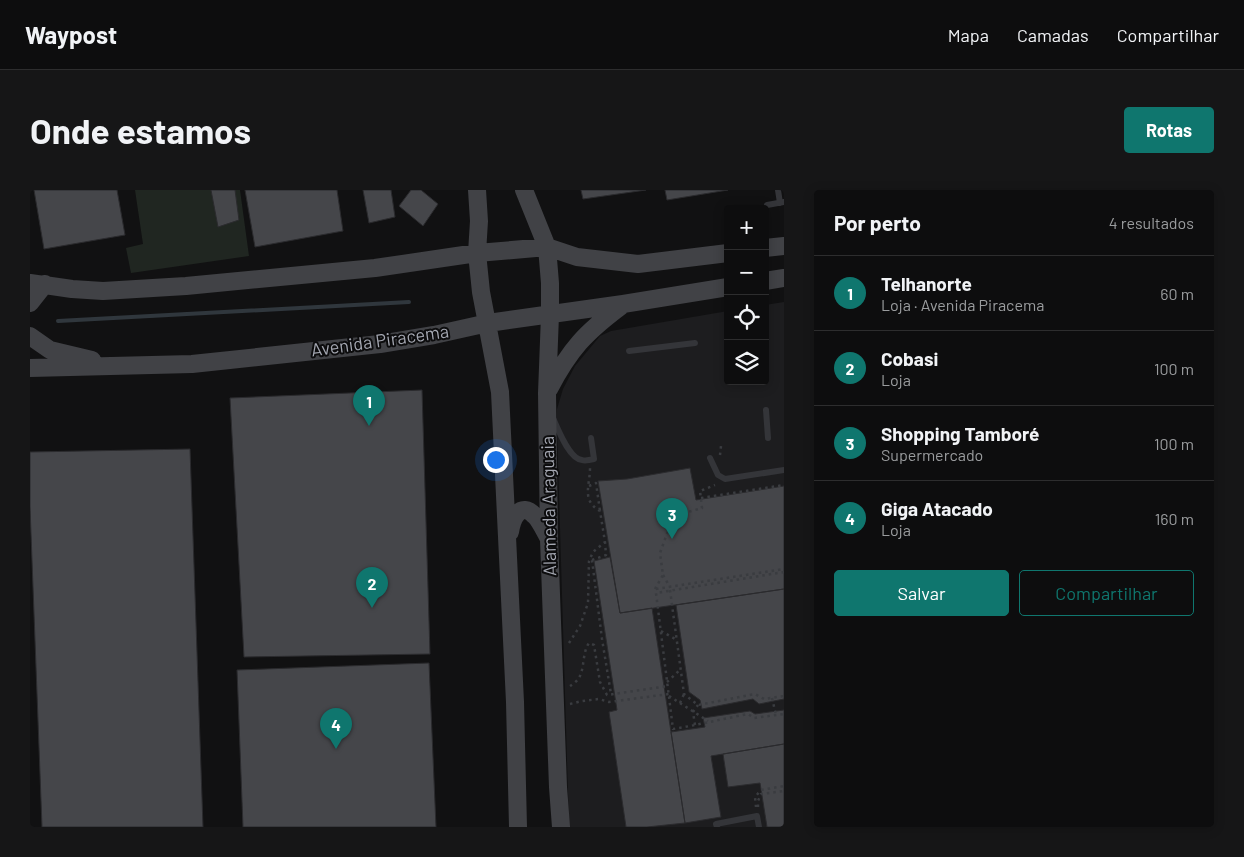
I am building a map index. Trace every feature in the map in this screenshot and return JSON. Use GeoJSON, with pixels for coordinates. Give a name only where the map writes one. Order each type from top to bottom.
{"type":"FeatureCollection","features":[{"type":"Feature","properties":{"kind":"main road"},"geometry":{"type":"LineString","coordinates":[[477,190],[479,221],[477,253],[481,292],[500,392],[515,702],[518,827]]}},
{"type":"Feature","properties":{"kind":"main road","name":"Alameda Araguaia"},"geometry":{"type":"LineString","coordinates":[[524,190],[546,247],[550,315],[547,401],[549,539],[561,827]]}},
{"type":"Feature","properties":{"kind":"main road"},"geometry":{"type":"LineString","coordinates":[[769,248],[784,246]]}},
{"type":"Feature","properties":{"kind":"main road"},"geometry":{"type":"LineString","coordinates":[[30,303],[38,284],[103,291],[186,286],[375,268],[477,253],[546,247],[577,257],[638,264],[724,253]]}},
{"type":"Feature","properties":{"kind":"main road"},"geometry":{"type":"LineString","coordinates":[[769,280],[784,278]]}},
{"type":"Feature","properties":{"kind":"main road","name":"Avenida Piracema"},"geometry":{"type":"LineString","coordinates":[[30,368],[192,364],[380,344],[488,323],[724,288]]}},
{"type":"Feature","properties":{"kind":"main road"},"geometry":{"type":"LineString","coordinates":[[547,401],[574,348],[591,329],[624,304]]}},
{"type":"Feature","properties":{"kind":"main road"},"geometry":{"type":"LineString","coordinates":[[30,336],[50,350],[111,366]]}},
{"type":"Feature","properties":{"kind":"main road"},"geometry":{"type":"LineString","coordinates":[[508,543],[513,518],[521,510],[530,512],[537,517],[549,539]]}},
{"type":"Feature","properties":{"kind":"lane"},"geometry":{"type":"LineString","coordinates":[[767,204],[782,202],[778,190]]}},
{"type":"Feature","properties":{"kind":"lane"},"geometry":{"type":"LineString","coordinates":[[629,351],[695,343]]}},
{"type":"Feature","properties":{"kind":"lane"},"geometry":{"type":"LineString","coordinates":[[547,401],[570,453],[576,458],[582,460],[592,459],[591,438]]}},
{"type":"Feature","properties":{"kind":"lane"},"geometry":{"type":"LineString","coordinates":[[766,410],[768,438]]}},
{"type":"Feature","properties":{"kind":"lane"},"geometry":{"type":"LineString","coordinates":[[710,458],[718,476],[725,479],[784,470]]}},
{"type":"Feature","properties":{"kind":"lane"},"geometry":{"type":"LineString","coordinates":[[717,827],[716,824],[757,816],[759,827]]}},
{"type":"Feature","properties":{"kind":"path"},"geometry":{"type":"LineString","coordinates":[[592,459],[588,496],[592,506],[600,511]]}},
{"type":"Feature","properties":{"kind":"path"},"geometry":{"type":"LineString","coordinates":[[589,486],[596,483],[606,556],[591,560]]}},
{"type":"Feature","properties":{"kind":"path"},"geometry":{"type":"LineString","coordinates":[[680,703],[684,694],[681,669],[670,589],[664,575],[660,553],[668,528],[688,512],[702,508],[701,498],[784,485]]}},
{"type":"Feature","properties":{"kind":"path"},"geometry":{"type":"LineString","coordinates":[[605,542],[593,552],[591,560],[609,681],[610,702]]}},
{"type":"Feature","properties":{"kind":"path"},"geometry":{"type":"LineString","coordinates":[[656,591],[784,571]]}},
{"type":"Feature","properties":{"kind":"path"},"geometry":{"type":"LineString","coordinates":[[567,645],[580,626],[588,603],[592,575]]}},
{"type":"Feature","properties":{"kind":"path"},"geometry":{"type":"LineString","coordinates":[[664,575],[656,591],[673,729],[748,714],[754,718],[784,714]]}},
{"type":"Feature","properties":{"kind":"path"},"geometry":{"type":"LineString","coordinates":[[589,588],[591,586],[595,588]]}},
{"type":"Feature","properties":{"kind":"path"},"geometry":{"type":"LineString","coordinates":[[661,631],[677,640]]}},
{"type":"Feature","properties":{"kind":"path"},"geometry":{"type":"LineString","coordinates":[[554,692],[570,686],[579,678],[586,648],[589,643],[594,645],[602,685],[609,695]]}},
{"type":"Feature","properties":{"kind":"path"},"geometry":{"type":"LineString","coordinates":[[667,682],[681,669]]}},
{"type":"Feature","properties":{"kind":"path"},"geometry":{"type":"LineString","coordinates":[[602,685],[609,681]]}},
{"type":"Feature","properties":{"kind":"path"},"geometry":{"type":"LineString","coordinates":[[609,695],[668,686]]}},
{"type":"Feature","properties":{"kind":"path"},"geometry":{"type":"LineString","coordinates":[[684,694],[698,704],[755,694],[764,699],[784,696]]}},
{"type":"Feature","properties":{"kind":"path"},"geometry":{"type":"LineString","coordinates":[[555,716],[567,705],[582,700],[599,699],[610,702],[669,695],[708,721]]}},
{"type":"Feature","properties":{"kind":"path"},"geometry":{"type":"LineString","coordinates":[[772,698],[776,715]]}},
{"type":"Feature","properties":{"kind":"path"},"geometry":{"type":"LineString","coordinates":[[695,725],[693,712],[698,704]]}},
{"type":"Feature","properties":{"kind":"path"},"geometry":{"type":"LineString","coordinates":[[757,816],[755,797],[760,790],[784,786]]}},
{"type":"Feature","properties":{"kind":"path"},"geometry":{"type":"LineString","coordinates":[[757,816],[758,801],[761,794],[784,791]]}},
{"type":"Feature","properties":{"kind":"shaded area"},"geometry":{"type":"Polygon","coordinates":[[[135,190],[240,190],[249,256],[131,273],[126,248],[143,244],[135,190]]]}},
{"type":"Feature","properties":{"kind":"shaded area"},"geometry":{"type":"Polygon","coordinates":[[[784,302],[784,827],[569,827],[557,428],[557,409],[563,389],[575,366],[600,336],[611,331],[724,312],[724,385],[769,385],[769,304],[784,302]]]}},
{"type":"Feature","properties":{"kind":"building"},"geometry":{"type":"Polygon","coordinates":[[[34,190],[117,190],[125,235],[44,249],[34,190]]]}},
{"type":"Feature","properties":{"kind":"building"},"geometry":{"type":"Polygon","coordinates":[[[211,190],[235,190],[239,220],[218,227],[211,190]]]}},
{"type":"Feature","properties":{"kind":"building"},"geometry":{"type":"Polygon","coordinates":[[[245,190],[337,190],[343,231],[255,247],[245,190]]]}},
{"type":"Feature","properties":{"kind":"building"},"geometry":{"type":"Polygon","coordinates":[[[363,190],[391,190],[395,217],[369,223],[363,190]]]}},
{"type":"Feature","properties":{"kind":"building"},"geometry":{"type":"Polygon","coordinates":[[[411,190],[421,190],[438,204],[423,226],[399,206],[411,190]]]}},
{"type":"Feature","properties":{"kind":"building"},"geometry":{"type":"Polygon","coordinates":[[[581,190],[646,190],[583,199],[581,190]]]}},
{"type":"Feature","properties":{"kind":"building"},"geometry":{"type":"Polygon","coordinates":[[[665,190],[728,190],[667,200],[665,190]]]}},
{"type":"Feature","properties":{"kind":"building"},"geometry":{"type":"Polygon","coordinates":[[[422,390],[430,654],[244,657],[230,398],[422,390]]]}},
{"type":"Feature","properties":{"kind":"building"},"geometry":{"type":"Polygon","coordinates":[[[190,449],[203,827],[42,827],[30,507],[30,452],[190,449]]]}},
{"type":"Feature","properties":{"kind":"building"},"geometry":{"type":"Polygon","coordinates":[[[690,468],[696,500],[784,486],[784,589],[620,613],[598,481],[627,479],[690,468]]]}},
{"type":"Feature","properties":{"kind":"building"},"geometry":{"type":"Polygon","coordinates":[[[610,557],[620,613],[652,608],[685,823],[626,827],[609,712],[617,710],[594,561],[610,557]]]}},
{"type":"Feature","properties":{"kind":"building"},"geometry":{"type":"Polygon","coordinates":[[[784,589],[784,699],[759,704],[753,699],[702,709],[700,700],[689,692],[676,605],[784,589]]]}},
{"type":"Feature","properties":{"kind":"building"},"geometry":{"type":"Polygon","coordinates":[[[429,663],[436,827],[243,827],[237,670],[429,663]]]}},
{"type":"Feature","properties":{"kind":"building"},"geometry":{"type":"Polygon","coordinates":[[[784,710],[784,744],[711,756],[721,817],[685,823],[671,732],[705,727],[703,718],[750,711],[755,714],[784,710]]]}},
{"type":"Feature","properties":{"kind":"building"},"geometry":{"type":"Polygon","coordinates":[[[784,744],[784,827],[767,827],[760,783],[728,787],[723,754],[784,744]]]}},
{"type":"Feature","properties":{"kind":"waterway"},"geometry":{"type":"LineString","coordinates":[[58,321],[409,302]]}},
{"type":"Feature","properties":{"kind":"place","name":"Telhanorte"},"geometry":{"type":"Point","coordinates":[369,426]}},
{"type":"Feature","properties":{"kind":"place","name":"Shopping Tamboré"},"geometry":{"type":"Point","coordinates":[672,539]}},
{"type":"Feature","properties":{"kind":"place","name":"Cobasi"},"geometry":{"type":"Point","coordinates":[372,608]}},
{"type":"Feature","properties":{"kind":"place","name":"Giga Atacado"},"geometry":{"type":"Point","coordinates":[336,749]}}]}
